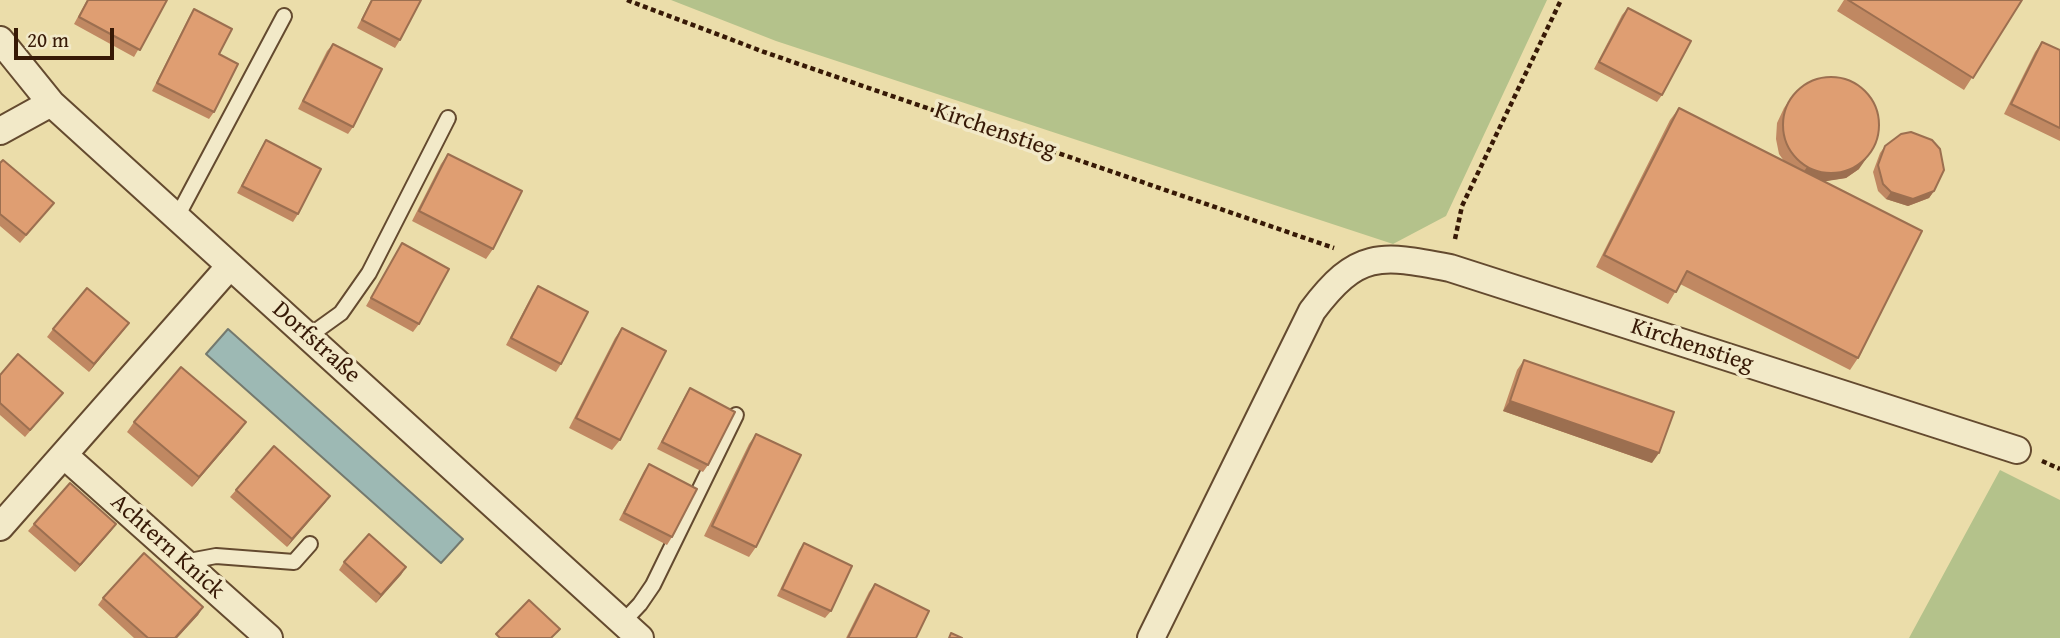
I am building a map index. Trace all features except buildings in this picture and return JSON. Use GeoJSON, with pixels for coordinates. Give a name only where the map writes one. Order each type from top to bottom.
{"type":"FeatureCollection","features":[{"type":"Feature","properties":{"kind":"street","name":"Dorfstraße"},"geometry":{"type":"LineString","coordinates":[[0,40],[51,103],[632,630]]}},
{"type":"Feature","properties":{"kind":"street"},"geometry":{"type":"LineString","coordinates":[[0,131],[51,103]]}},
{"type":"Feature","properties":{"kind":"street","name":"Kirchenstieg"},"geometry":{"type":"LineString","coordinates":[[1363,262],[1408,259],[1450,268],[2017,450]]}},
{"type":"Feature","properties":{"kind":"street"},"geometry":{"type":"LineString","coordinates":[[1151,638],[1312,311],[1334,282],[1363,262]]}},
{"type":"Feature","properties":{"kind":"street"},"geometry":{"type":"LineString","coordinates":[[0,527],[229,267]]}},
{"type":"Feature","properties":{"kind":"street","name":"Achtern Knick"},"geometry":{"type":"LineString","coordinates":[[65,456],[269,638]]}},
{"type":"Feature","properties":{"kind":"lane"},"geometry":{"type":"LineString","coordinates":[[177,217],[284,16]]}},
{"type":"Feature","properties":{"kind":"lane"},"geometry":{"type":"LineString","coordinates":[[309,335],[341,313],[369,273],[448,118]]}},
{"type":"Feature","properties":{"kind":"lane"},"geometry":{"type":"LineString","coordinates":[[632,630],[640,604],[653,584],[736,415]]}},
{"type":"Feature","properties":{"kind":"lane"},"geometry":{"type":"LineString","coordinates":[[184,562],[216,556],[294,562],[310,544]]}},
{"type":"Feature","properties":{"kind":"path","name":"Kirchenstieg"},"geometry":{"type":"LineString","coordinates":[[627,0],[777,56],[1334,247],[1363,262]]}},
{"type":"Feature","properties":{"kind":"path"},"geometry":{"type":"LineString","coordinates":[[1450,268],[1462,206],[1560,0]]}},
{"type":"Feature","properties":{"kind":"green space"},"geometry":{"type":"Polygon","coordinates":[[[671,0],[1547,0],[1446,216],[1393,244],[776,41],[671,0]]]}},
{"type":"Feature","properties":{"kind":"green space"},"geometry":{"type":"Polygon","coordinates":[[[2000,470],[2060,500],[2060,638],[1909,638],[2000,470]]]}},
{"type":"Feature","properties":{"kind":"water"},"geometry":{"type":"Polygon","coordinates":[[[228,329],[463,539],[441,563],[206,354],[228,329]]]}}]}
